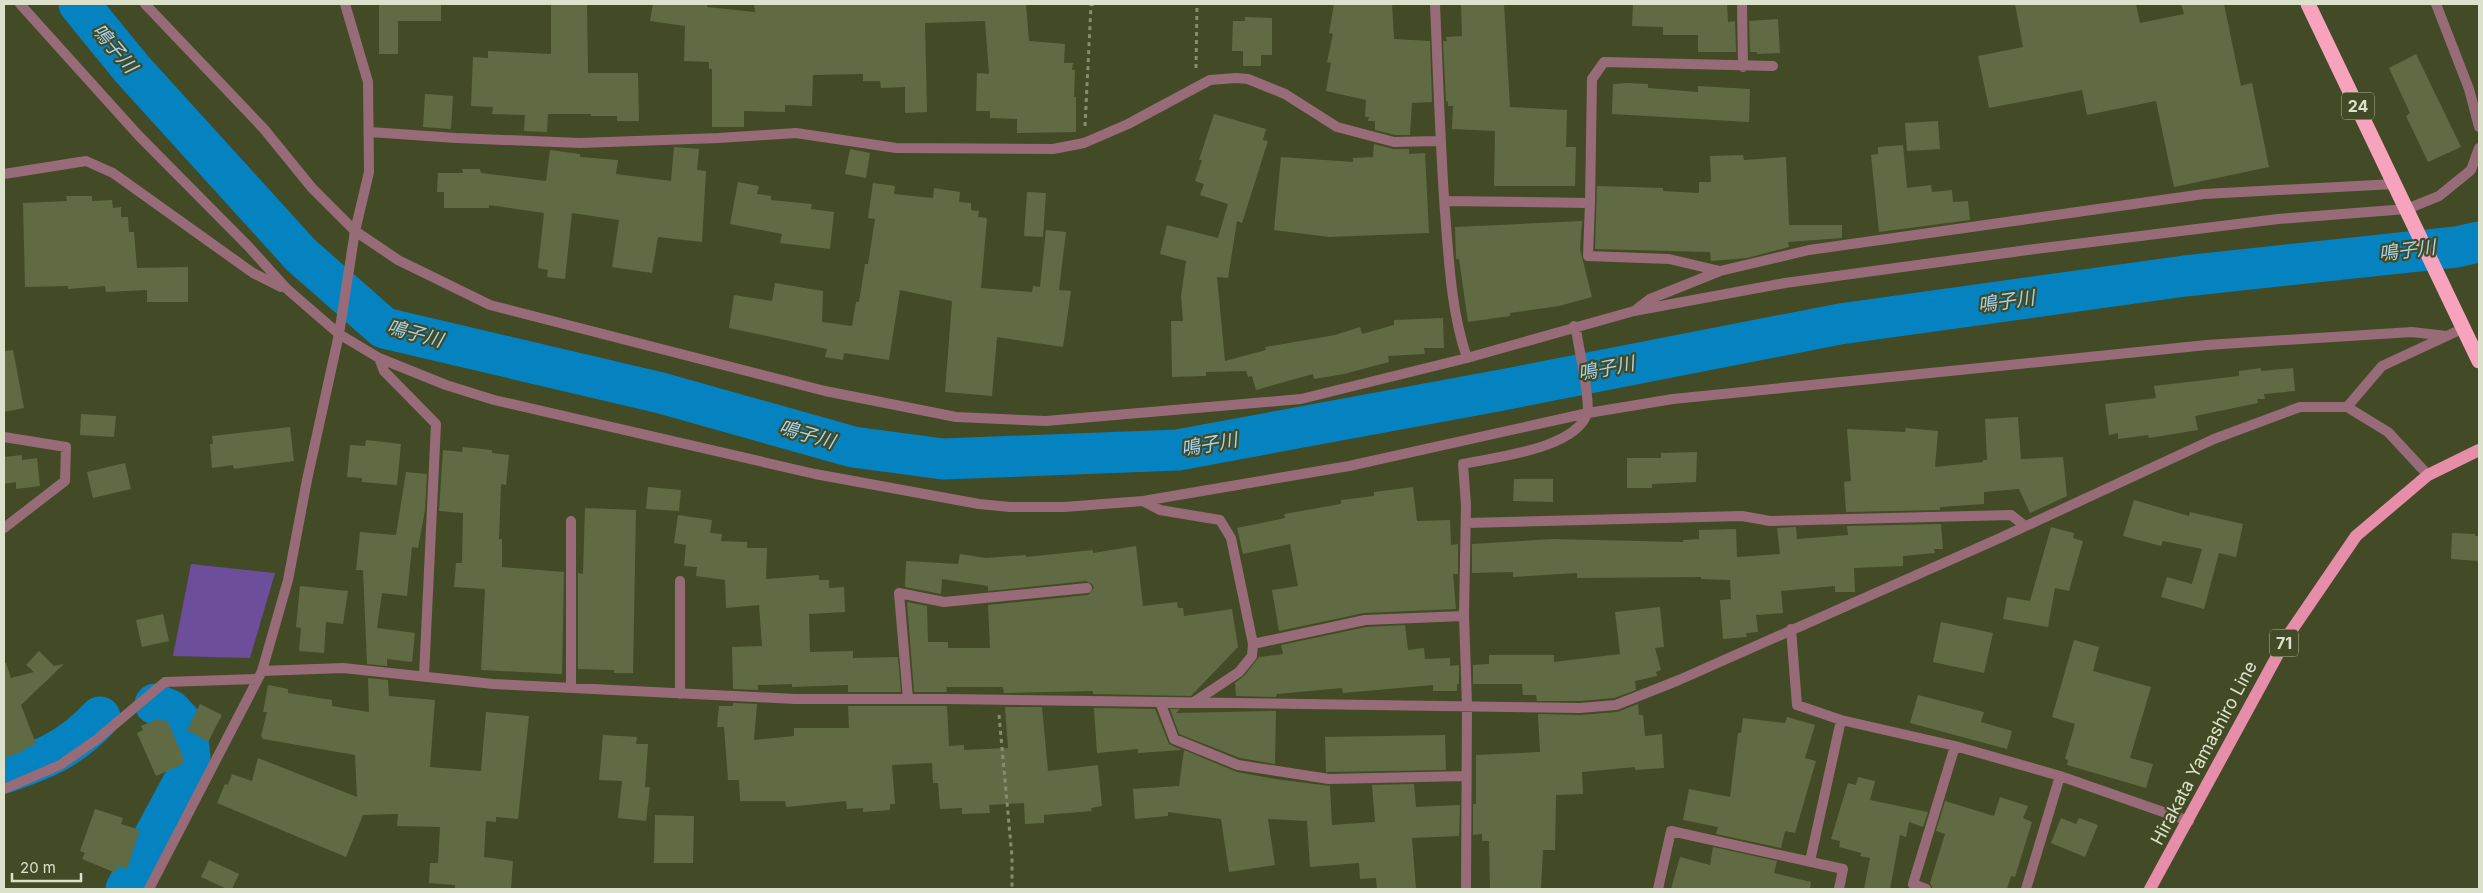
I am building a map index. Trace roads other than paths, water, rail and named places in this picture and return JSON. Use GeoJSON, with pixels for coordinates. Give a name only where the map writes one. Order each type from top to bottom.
{"type":"FeatureCollection","features":[{"type":"Feature","properties":{"kind":"highway","name":"24"},"geometry":{"type":"LineString","coordinates":[[2308,4],[2408,209],[2479,361]]}},
{"type":"Feature","properties":{"kind":"main road","name":"Hirakata Yamashiro Line"},"geometry":{"type":"LineString","coordinates":[[2150,889],[2189,821],[2288,634],[2356,536],[2428,475],[2479,450]]}},
{"type":"Feature","properties":{"kind":"street"},"geometry":{"type":"LineString","coordinates":[[20,4],[139,136],[248,246],[286,289],[339,334],[379,358],[446,385],[494,400],[815,474],[979,504],[1010,507],[1064,507],[1143,501],[1349,466],[1587,408],[2198,346],[2412,332],[2447,336]]}},
{"type":"Feature","properties":{"kind":"street"},"geometry":{"type":"LineString","coordinates":[[145,4],[264,129],[312,188],[355,231],[398,260],[490,305],[825,392],[956,417],[1046,421],[1301,399],[1575,330],[1634,311],[1786,283],[2035,248],[2278,219],[2408,209],[2439,196],[2471,170],[2479,148]]}},
{"type":"Feature","properties":{"kind":"street"},"geometry":{"type":"LineString","coordinates":[[149,889],[260,675],[288,580],[307,480],[339,334],[355,231],[369,172],[368,82],[345,4]]}},
{"type":"Feature","properties":{"kind":"street"},"geometry":{"type":"LineString","coordinates":[[1435,4],[1440,141],[1450,274],[1458,333],[1467,358]]}},
{"type":"Feature","properties":{"kind":"street"},"geometry":{"type":"LineString","coordinates":[[1742,4],[1743,67]]}},
{"type":"Feature","properties":{"kind":"street"},"geometry":{"type":"LineString","coordinates":[[2436,4],[2469,90],[2479,127]]}},
{"type":"Feature","properties":{"kind":"street"},"geometry":{"type":"LineString","coordinates":[[1720,271],[1669,258],[1588,256],[1592,79],[1604,62],[1743,67],[1773,66]]}},
{"type":"Feature","properties":{"kind":"street"},"geometry":{"type":"LineString","coordinates":[[370,132],[580,143],[796,133],[896,148],[1053,149],[1084,143],[1128,124],[1196,86],[1223,78],[1248,79],[1284,94],[1337,127],[1394,142],[1440,141]]}},
{"type":"Feature","properties":{"kind":"street"},"geometry":{"type":"LineString","coordinates":[[4,174],[86,161],[113,173],[253,273],[286,289]]}},
{"type":"Feature","properties":{"kind":"street"},"geometry":{"type":"LineString","coordinates":[[1634,311],[1650,299],[1720,271],[1809,250],[2204,194],[2395,184]]}},
{"type":"Feature","properties":{"kind":"street"},"geometry":{"type":"LineString","coordinates":[[1445,201],[1590,203]]}},
{"type":"Feature","properties":{"kind":"street"},"geometry":{"type":"LineString","coordinates":[[2347,407],[2382,366],[2447,336],[2461,324]]}},
{"type":"Feature","properties":{"kind":"street"},"geometry":{"type":"LineString","coordinates":[[1466,889],[1464,616],[1466,523],[1463,464],[1529,450],[1564,438],[1580,426],[1587,408],[1575,330]]}},
{"type":"Feature","properties":{"kind":"street"},"geometry":{"type":"LineString","coordinates":[[379,358],[384,371],[436,424],[424,676]]}},
{"type":"Feature","properties":{"kind":"street"},"geometry":{"type":"LineString","coordinates":[[4,789],[60,765],[96,740],[165,682],[342,668],[493,684],[795,699],[1466,705],[1580,708],[1616,705],[1679,680],[2026,526],[2214,439],[2300,407],[2347,407],[2388,432],[2428,475]]}},
{"type":"Feature","properties":{"kind":"street"},"geometry":{"type":"LineString","coordinates":[[4,437],[66,448],[64,481],[4,528]]}},
{"type":"Feature","properties":{"kind":"street"},"geometry":{"type":"LineString","coordinates":[[1143,501],[1160,510],[1220,520],[1231,538],[1253,644],[1252,656],[1239,672],[1194,702]]}},
{"type":"Feature","properties":{"kind":"street"},"geometry":{"type":"LineString","coordinates":[[1466,523],[1742,516],[1770,521],[2011,515],[2026,526]]}},
{"type":"Feature","properties":{"kind":"street"},"geometry":{"type":"LineString","coordinates":[[571,521],[571,688]]}},
{"type":"Feature","properties":{"kind":"street"},"geometry":{"type":"LineString","coordinates":[[680,580],[680,694]]}},
{"type":"Feature","properties":{"kind":"street"},"geometry":{"type":"LineString","coordinates":[[908,699],[899,593],[944,602],[1087,588]]}},
{"type":"Feature","properties":{"kind":"street"},"geometry":{"type":"LineString","coordinates":[[1253,644],[1365,620],[1464,616]]}},
{"type":"Feature","properties":{"kind":"street"},"geometry":{"type":"LineString","coordinates":[[1791,630],[1797,705],[1841,720],[1955,746],[2060,776],[2189,821]]}},
{"type":"Feature","properties":{"kind":"street"},"geometry":{"type":"LineString","coordinates":[[1160,702],[1174,739],[1238,765],[1329,779],[1466,776]]}},
{"type":"Feature","properties":{"kind":"street"},"geometry":{"type":"LineString","coordinates":[[1810,861],[1841,720]]}},
{"type":"Feature","properties":{"kind":"street"},"geometry":{"type":"LineString","coordinates":[[1926,889],[1913,884],[1955,746]]}},
{"type":"Feature","properties":{"kind":"street"},"geometry":{"type":"LineString","coordinates":[[2026,889],[2060,776]]}},
{"type":"Feature","properties":{"kind":"street"},"geometry":{"type":"LineString","coordinates":[[1658,889],[1671,831],[1843,869],[1839,889]]}},
{"type":"Feature","properties":{"kind":"waterway","name":"鳴子川"},"geometry":{"type":"LineString","coordinates":[[79,4],[132,69],[301,255],[384,328],[661,393],[853,447],[943,459],[1178,450],[1502,390],[1840,324],[2185,276],[2456,247],[2479,242]]}},
{"type":"Feature","properties":{"kind":"waterway"},"geometry":{"type":"LineString","coordinates":[[126,889],[185,779],[190,757],[188,741],[182,723],[170,710],[155,704]]}},
{"type":"Feature","properties":{"kind":"waterway"},"geometry":{"type":"LineString","coordinates":[[4,773],[56,752],[78,737],[100,717]]}}]}
